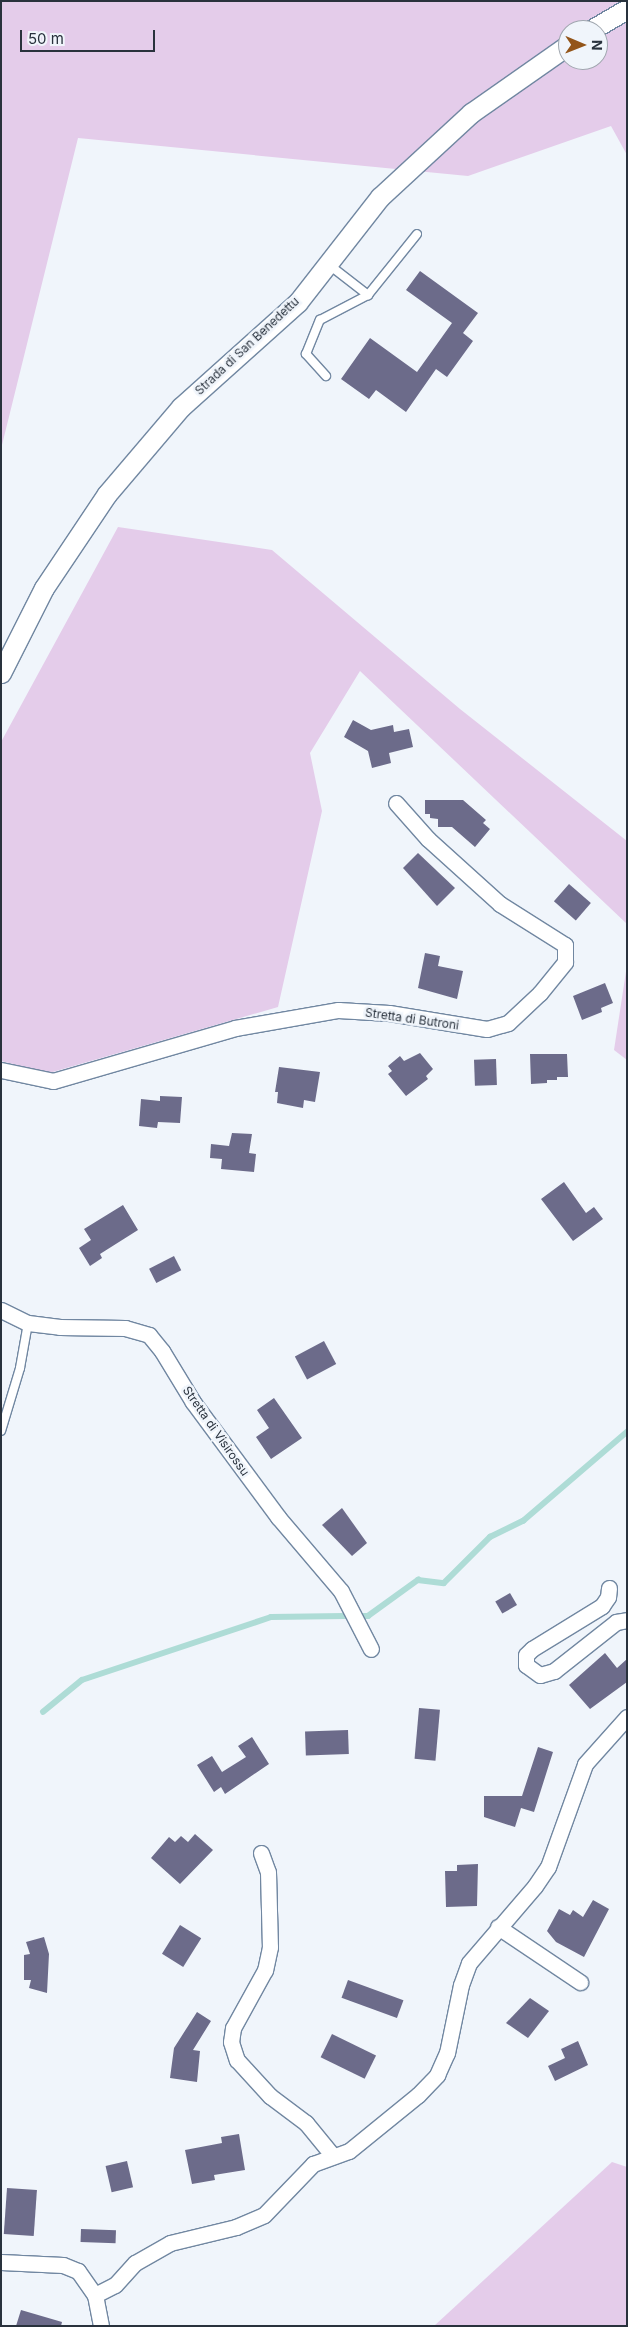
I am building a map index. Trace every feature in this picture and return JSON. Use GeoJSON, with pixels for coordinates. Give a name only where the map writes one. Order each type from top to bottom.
{"type":"FeatureCollection","features":[{"type":"Feature","properties":{"kind":"street"},"geometry":{"type":"LineString","coordinates":[[608,20],[627,9]]}},
{"type":"Feature","properties":{"kind":"street","name":"Strada di San Benedettu"},"geometry":{"type":"LineString","coordinates":[[1,673],[44,588],[107,494],[181,407],[298,302],[326,262],[380,197],[471,113],[558,52]]}},
{"type":"Feature","properties":{"kind":"street","name":"Stretta di Butroni"},"geometry":{"type":"LineString","coordinates":[[1,1070],[53,1081],[235,1028],[338,1010],[389,1013],[487,1029],[508,1023],[540,993],[565,962],[565,945],[500,904],[428,839],[396,803]]}},
{"type":"Feature","properties":{"kind":"street","name":"Stretta di Visirossu"},"geometry":{"type":"LineString","coordinates":[[1,1310],[28,1323],[60,1327],[125,1328],[149,1336],[278,1516],[341,1591],[371,1649]]}},
{"type":"Feature","properties":{"kind":"street"},"geometry":{"type":"LineString","coordinates":[[609,1588],[608,1597],[602,1606],[532,1649],[526,1656],[526,1665],[540,1675],[554,1671],[616,1622],[627,1620]]}},
{"type":"Feature","properties":{"kind":"street"},"geometry":{"type":"LineString","coordinates":[[95,2295],[114,2286],[135,2263],[170,2243],[236,2227],[264,2215],[313,2164],[349,2151],[418,2095],[437,2075],[447,2053],[461,1985],[470,1963],[498,1927],[535,1886],[548,1867],[585,1764],[627,1717]]}},
{"type":"Feature","properties":{"kind":"street"},"geometry":{"type":"LineString","coordinates":[[261,1853],[268,1872],[270,1947],[265,1970],[233,2028],[231,2042],[237,2060],[270,2096],[306,2123],[333,2156]]}},
{"type":"Feature","properties":{"kind":"street"},"geometry":{"type":"LineString","coordinates":[[498,1927],[580,1982]]}},
{"type":"Feature","properties":{"kind":"street"},"geometry":{"type":"LineString","coordinates":[[1,2262],[63,2265],[78,2271],[95,2295],[101,2326]]}},
{"type":"Feature","properties":{"kind":"lane"},"geometry":{"type":"LineString","coordinates":[[326,376],[306,354],[320,320],[368,295],[417,234]]}},
{"type":"Feature","properties":{"kind":"lane"},"geometry":{"type":"LineString","coordinates":[[326,262],[368,295]]}},
{"type":"Feature","properties":{"kind":"lane"},"geometry":{"type":"LineString","coordinates":[[1,1431],[20,1368],[28,1323]]}},
{"type":"Feature","properties":{"kind":"shaded area"},"geometry":{"type":"Polygon","coordinates":[[[1,1],[627,1],[627,155],[611,126],[468,176],[78,138],[1,449],[1,1]]]}},
{"type":"Feature","properties":{"kind":"shaded area"},"geometry":{"type":"Polygon","coordinates":[[[118,527],[272,550],[460,709],[627,841],[627,924],[360,671],[310,753],[322,811],[278,1007],[49,1073],[1,1061],[1,742],[118,527]]]}},
{"type":"Feature","properties":{"kind":"shaded area"},"geometry":{"type":"Polygon","coordinates":[[[627,965],[627,1060],[614,1050],[627,965]]]}},
{"type":"Feature","properties":{"kind":"shaded area"},"geometry":{"type":"Polygon","coordinates":[[[612,2162],[627,2167],[627,2326],[434,2326],[612,2162]]]}},
{"type":"Feature","properties":{"kind":"building"},"geometry":{"type":"Polygon","coordinates":[[[420,271],[478,313],[463,333],[473,341],[447,377],[436,369],[406,412],[376,390],[369,399],[341,379],[370,338],[417,372],[452,323],[406,290],[420,271]]]}},
{"type":"Feature","properties":{"kind":"building"},"geometry":{"type":"Polygon","coordinates":[[[353,720],[371,730],[393,725],[394,732],[409,729],[413,747],[389,753],[391,763],[372,768],[368,751],[344,737],[353,720]]]}},
{"type":"Feature","properties":{"kind":"building"},"geometry":{"type":"Polygon","coordinates":[[[425,800],[463,800],[486,820],[483,823],[490,829],[475,847],[452,827],[438,827],[438,819],[430,818],[430,814],[425,814],[425,800]]]}},
{"type":"Feature","properties":{"kind":"building"},"geometry":{"type":"Polygon","coordinates":[[[418,853],[455,888],[437,906],[403,868],[418,853]]]}},
{"type":"Feature","properties":{"kind":"building"},"geometry":{"type":"Polygon","coordinates":[[[569,884],[591,903],[576,920],[554,901],[569,884]]]}},
{"type":"Feature","properties":{"kind":"building"},"geometry":{"type":"Polygon","coordinates":[[[425,953],[440,956],[438,966],[463,971],[457,999],[418,988],[425,953]]]}},
{"type":"Feature","properties":{"kind":"building"},"geometry":{"type":"Polygon","coordinates":[[[605,983],[613,1003],[601,1008],[602,1012],[582,1020],[573,996],[605,983]]]}},
{"type":"Feature","properties":{"kind":"building"},"geometry":{"type":"Polygon","coordinates":[[[420,1053],[433,1069],[426,1076],[428,1079],[406,1096],[388,1074],[392,1071],[388,1066],[400,1056],[404,1061],[420,1053]]]}},
{"type":"Feature","properties":{"kind":"building"},"geometry":{"type":"Polygon","coordinates":[[[530,1054],[567,1054],[568,1077],[557,1077],[557,1080],[547,1080],[547,1083],[531,1084],[530,1054]]]}},
{"type":"Feature","properties":{"kind":"building"},"geometry":{"type":"Polygon","coordinates":[[[496,1059],[497,1085],[475,1086],[474,1060],[496,1059]]]}},
{"type":"Feature","properties":{"kind":"building"},"geometry":{"type":"Polygon","coordinates":[[[279,1067],[320,1072],[315,1102],[304,1100],[303,1108],[277,1103],[278,1092],[275,1092],[279,1067]]]}},
{"type":"Feature","properties":{"kind":"building"},"geometry":{"type":"Polygon","coordinates":[[[160,1096],[182,1097],[180,1123],[158,1122],[157,1128],[139,1126],[141,1099],[160,1101],[160,1096]]]}},
{"type":"Feature","properties":{"kind":"building"},"geometry":{"type":"Polygon","coordinates":[[[232,1133],[252,1134],[249,1153],[256,1154],[254,1172],[221,1169],[222,1159],[210,1158],[211,1144],[229,1146],[232,1133]]]}},
{"type":"Feature","properties":{"kind":"building"},"geometry":{"type":"Polygon","coordinates":[[[564,1182],[586,1213],[594,1207],[603,1219],[573,1241],[541,1199],[564,1182]]]}},
{"type":"Feature","properties":{"kind":"building"},"geometry":{"type":"Polygon","coordinates":[[[123,1205],[138,1230],[100,1254],[102,1258],[90,1266],[79,1248],[91,1240],[84,1229],[123,1205]]]}},
{"type":"Feature","properties":{"kind":"building"},"geometry":{"type":"Polygon","coordinates":[[[174,1256],[181,1270],[156,1283],[149,1269],[174,1256]]]}},
{"type":"Feature","properties":{"kind":"building"},"geometry":{"type":"Polygon","coordinates":[[[324,1341],[336,1364],[307,1379],[295,1356],[324,1341]]]}},
{"type":"Feature","properties":{"kind":"building"},"geometry":{"type":"Polygon","coordinates":[[[274,1398],[302,1438],[271,1459],[256,1437],[269,1428],[257,1410],[274,1398]]]}},
{"type":"Feature","properties":{"kind":"building"},"geometry":{"type":"Polygon","coordinates":[[[342,1508],[367,1543],[352,1556],[322,1525],[342,1508]]]}},
{"type":"Feature","properties":{"kind":"building"},"geometry":{"type":"Polygon","coordinates":[[[510,1593],[517,1605],[502,1614],[495,1602],[510,1593]]]}},
{"type":"Feature","properties":{"kind":"building"},"geometry":{"type":"Polygon","coordinates":[[[605,1653],[617,1668],[627,1659],[627,1682],[590,1709],[569,1685],[605,1653]]]}},
{"type":"Feature","properties":{"kind":"building"},"geometry":{"type":"Polygon","coordinates":[[[419,1708],[440,1710],[435,1761],[415,1759],[419,1708]]]}},
{"type":"Feature","properties":{"kind":"building"},"geometry":{"type":"Polygon","coordinates":[[[348,1730],[349,1754],[306,1755],[305,1732],[348,1730]]]}},
{"type":"Feature","properties":{"kind":"building"},"geometry":{"type":"Polygon","coordinates":[[[252,1737],[269,1764],[225,1794],[221,1787],[214,1792],[197,1765],[212,1756],[222,1772],[246,1757],[238,1746],[252,1737]]]}},
{"type":"Feature","properties":{"kind":"building"},"geometry":{"type":"Polygon","coordinates":[[[538,1747],[553,1752],[534,1812],[521,1808],[515,1827],[484,1817],[484,1796],[522,1796],[538,1747]]]}},
{"type":"Feature","properties":{"kind":"building"},"geometry":{"type":"Polygon","coordinates":[[[195,1834],[213,1850],[180,1884],[151,1858],[169,1837],[175,1842],[181,1836],[188,1842],[195,1834]]]}},
{"type":"Feature","properties":{"kind":"building"},"geometry":{"type":"Polygon","coordinates":[[[478,1864],[477,1906],[446,1907],[445,1871],[457,1871],[457,1865],[478,1864]]]}},
{"type":"Feature","properties":{"kind":"building"},"geometry":{"type":"Polygon","coordinates":[[[593,1900],[609,1909],[584,1957],[556,1942],[547,1931],[559,1909],[570,1915],[573,1910],[583,1917],[593,1900]]]}},
{"type":"Feature","properties":{"kind":"building"},"geometry":{"type":"Polygon","coordinates":[[[180,1925],[201,1938],[183,1967],[162,1954],[180,1925]]]}},
{"type":"Feature","properties":{"kind":"building"},"geometry":{"type":"Polygon","coordinates":[[[44,1937],[49,1954],[47,1993],[29,1988],[31,1980],[24,1980],[24,1955],[30,1954],[26,1942],[44,1937]]]}},
{"type":"Feature","properties":{"kind":"building"},"geometry":{"type":"Polygon","coordinates":[[[348,1980],[403,2000],[397,2018],[342,1998],[348,1980]]]}},
{"type":"Feature","properties":{"kind":"building"},"geometry":{"type":"Polygon","coordinates":[[[530,1998],[549,2011],[528,2038],[506,2023],[530,1998]]]}},
{"type":"Feature","properties":{"kind":"building"},"geometry":{"type":"Polygon","coordinates":[[[197,2012],[211,2021],[193,2050],[200,2051],[197,2082],[170,2078],[174,2048],[197,2012]]]}},
{"type":"Feature","properties":{"kind":"building"},"geometry":{"type":"Polygon","coordinates":[[[332,2034],[376,2055],[365,2079],[321,2057],[332,2034]]]}},
{"type":"Feature","properties":{"kind":"building"},"geometry":{"type":"Polygon","coordinates":[[[578,2041],[588,2065],[555,2081],[548,2066],[565,2058],[561,2049],[578,2041]]]}},
{"type":"Feature","properties":{"kind":"building"},"geometry":{"type":"Polygon","coordinates":[[[239,2134],[245,2170],[214,2175],[215,2180],[192,2184],[185,2150],[222,2143],[221,2137],[239,2134]]]}},
{"type":"Feature","properties":{"kind":"building"},"geometry":{"type":"Polygon","coordinates":[[[127,2161],[133,2187],[112,2192],[106,2166],[127,2161]]]}},
{"type":"Feature","properties":{"kind":"building"},"geometry":{"type":"Polygon","coordinates":[[[7,2188],[37,2190],[34,2236],[4,2234],[7,2188]]]}},
{"type":"Feature","properties":{"kind":"building"},"geometry":{"type":"Polygon","coordinates":[[[81,2229],[116,2230],[116,2243],[81,2242],[81,2229]]]}},
{"type":"Feature","properties":{"kind":"building"},"geometry":{"type":"Polygon","coordinates":[[[21,2310],[62,2322],[61,2326],[16,2326],[21,2310]]]}},
{"type":"Feature","properties":{"kind":"waterway"},"geometry":{"type":"LineString","coordinates":[[364,1616],[368,1616],[418,1580],[444,1583],[490,1537],[523,1521],[627,1432]]}},
{"type":"Feature","properties":{"kind":"waterway"},"geometry":{"type":"LineString","coordinates":[[43,1712],[82,1680],[271,1617],[344,1616]]}}]}
